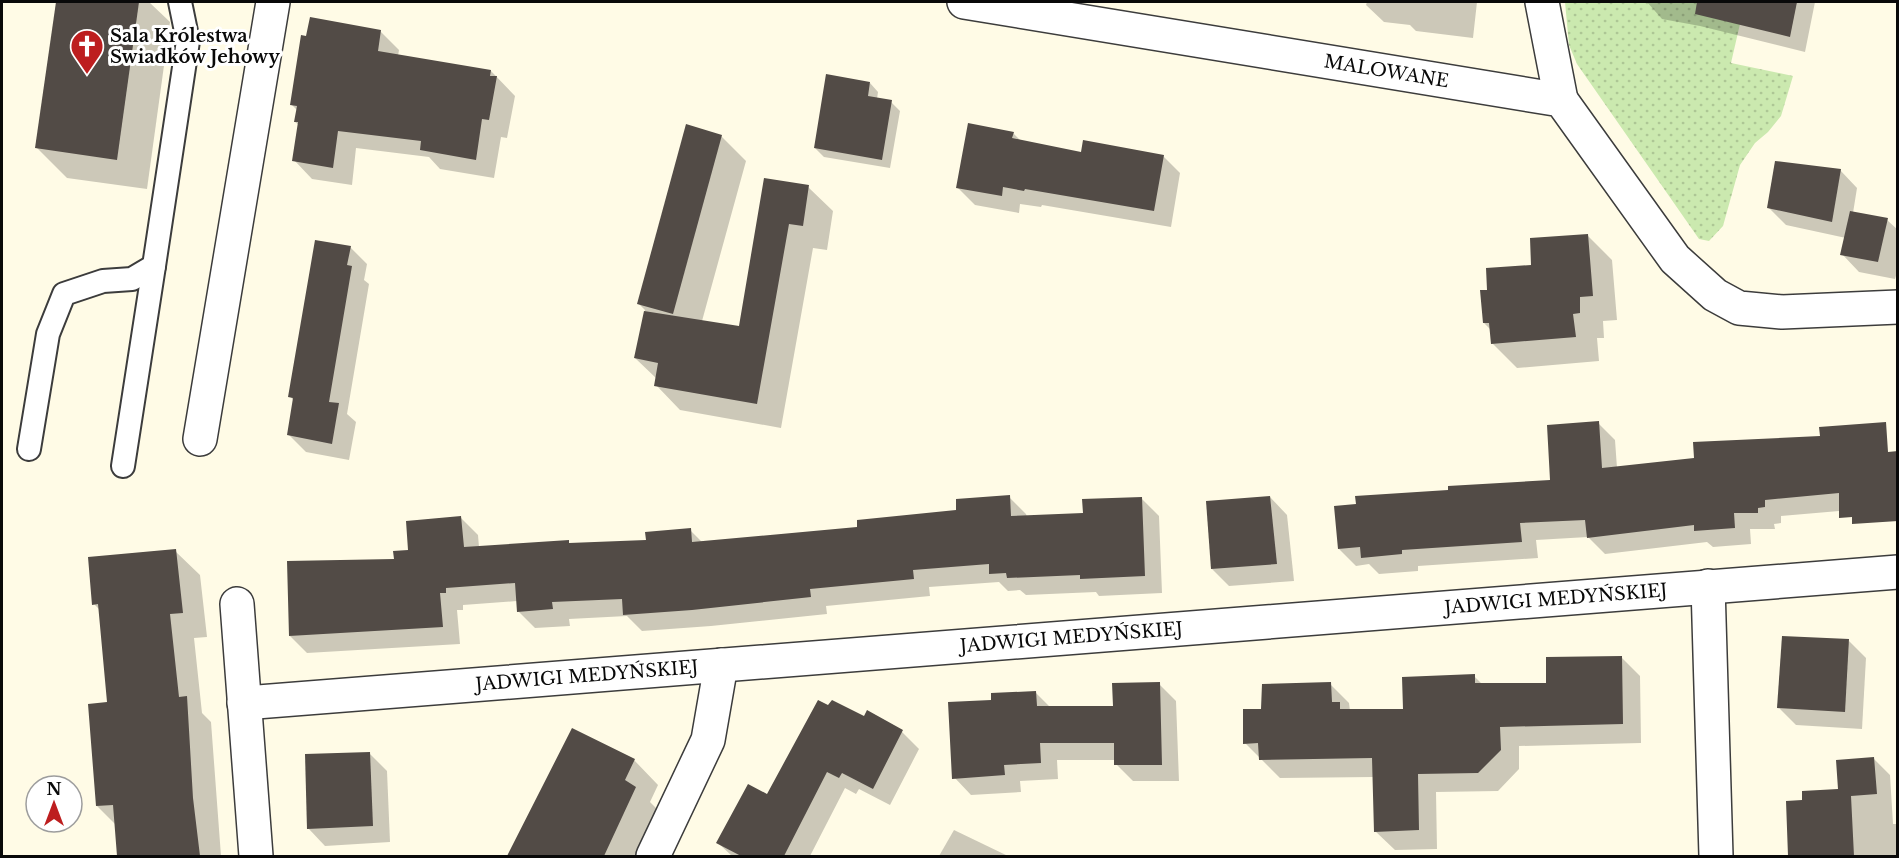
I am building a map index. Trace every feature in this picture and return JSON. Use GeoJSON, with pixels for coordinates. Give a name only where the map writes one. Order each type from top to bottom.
{"type":"FeatureCollection","features":[{"type":"Feature","properties":{"kind":"street"},"geometry":{"type":"LineString","coordinates":[[200,439],[273,2]]}},
{"type":"Feature","properties":{"kind":"street","name":"MALOWANE"},"geometry":{"type":"LineString","coordinates":[[964,2],[1562,100]]}},
{"type":"Feature","properties":{"kind":"street"},"geometry":{"type":"LineString","coordinates":[[1542,2],[1562,100],[1675,259],[1715,295],[1740,308],[1782,312],[1898,307]]}},
{"type":"Feature","properties":{"kind":"street","name":"JADWIGI MEDYŃSKIEJ"},"geometry":{"type":"LineString","coordinates":[[244,703],[1898,572]]}},
{"type":"Feature","properties":{"kind":"street"},"geometry":{"type":"LineString","coordinates":[[1708,586],[1716,856]]}},
{"type":"Feature","properties":{"kind":"street"},"geometry":{"type":"LineString","coordinates":[[237,604],[256,856]]}},
{"type":"Feature","properties":{"kind":"street"},"geometry":{"type":"LineString","coordinates":[[653,856],[708,740],[721,665]]}},
{"type":"Feature","properties":{"kind":"lane"},"geometry":{"type":"LineString","coordinates":[[123,466],[188,42],[180,2]]}},
{"type":"Feature","properties":{"kind":"lane"},"geometry":{"type":"LineString","coordinates":[[29,449],[48,334],[64,294],[103,281],[132,279],[154,266]]}},
{"type":"Feature","properties":{"kind":"green space"},"geometry":{"type":"Polygon","coordinates":[[[1565,2],[1745,2],[1731,63],[1793,76],[1781,116],[1755,143],[1740,165],[1723,226],[1709,241],[1699,239],[1577,64],[1569,45],[1565,2]]]}},
{"type":"Feature","properties":{"kind":"building","name":"Sala Królestwa Swiadków Jehowy"},"geometry":{"type":"Polygon","coordinates":[[[56,2],[139,2],[117,160],[35,148],[56,2]]]}},
{"type":"Feature","properties":{"kind":"building"},"geometry":{"type":"Polygon","coordinates":[[[1697,2],[1797,2],[1790,37],[1695,14],[1697,2]]]}},
{"type":"Feature","properties":{"kind":"building"},"geometry":{"type":"Polygon","coordinates":[[[310,17],[381,30],[378,51],[491,70],[490,76],[497,76],[489,120],[482,119],[476,160],[420,150],[421,141],[338,131],[333,168],[292,161],[298,122],[294,122],[297,106],[290,105],[301,35],[306,36],[310,17]]]}},
{"type":"Feature","properties":{"kind":"building"},"geometry":{"type":"Polygon","coordinates":[[[826,74],[870,82],[868,96],[892,100],[882,160],[814,148],[826,74]]]}},
{"type":"Feature","properties":{"kind":"building"},"geometry":{"type":"Polygon","coordinates":[[[968,123],[1014,132],[1012,138],[1081,152],[1083,140],[1164,155],[1154,211],[1025,189],[1024,191],[1003,187],[1002,196],[956,188],[968,123]]]}},
{"type":"Feature","properties":{"kind":"building"},"geometry":{"type":"Polygon","coordinates":[[[686,124],[722,135],[673,314],[637,304],[686,124]]]}},
{"type":"Feature","properties":{"kind":"building"},"geometry":{"type":"Polygon","coordinates":[[[1775,161],[1841,169],[1832,222],[1767,208],[1775,161]]]}},
{"type":"Feature","properties":{"kind":"building"},"geometry":{"type":"Polygon","coordinates":[[[764,178],[809,185],[803,226],[789,224],[757,404],[654,386],[658,363],[634,358],[644,311],[739,326],[764,178]]]}},
{"type":"Feature","properties":{"kind":"building"},"geometry":{"type":"Polygon","coordinates":[[[1850,211],[1888,218],[1878,262],[1840,255],[1850,211]]]}},
{"type":"Feature","properties":{"kind":"building"},"geometry":{"type":"Polygon","coordinates":[[[1588,234],[1593,296],[1580,297],[1580,313],[1573,314],[1576,337],[1491,344],[1489,323],[1483,323],[1480,290],[1487,290],[1486,268],[1531,265],[1530,238],[1588,234]]]}},
{"type":"Feature","properties":{"kind":"building"},"geometry":{"type":"Polygon","coordinates":[[[315,240],[351,246],[347,265],[352,266],[329,402],[339,403],[332,444],[287,435],[293,398],[288,397],[315,240]]]}},
{"type":"Feature","properties":{"kind":"building"},"geometry":{"type":"Polygon","coordinates":[[[1599,421],[1602,468],[1694,458],[1693,442],[1820,436],[1819,427],[1886,422],[1888,452],[1898,451],[1898,521],[1852,524],[1852,517],[1839,518],[1839,493],[1765,500],[1765,507],[1758,508],[1758,513],[1734,513],[1735,528],[1694,531],[1694,525],[1587,538],[1585,520],[1520,523],[1522,542],[1402,550],[1402,554],[1361,558],[1360,547],[1338,549],[1334,506],[1356,504],[1355,496],[1448,490],[1448,486],[1550,480],[1547,425],[1599,421]]]}},
{"type":"Feature","properties":{"kind":"building"},"geometry":{"type":"Polygon","coordinates":[[[1010,495],[1011,516],[1083,513],[1082,499],[1142,497],[1145,576],[1080,579],[1080,575],[1007,578],[1006,573],[989,574],[989,564],[913,570],[914,579],[810,589],[811,597],[623,615],[622,599],[552,602],[553,609],[517,612],[515,583],[446,588],[446,593],[440,593],[443,627],[289,636],[287,561],[394,559],[393,551],[408,550],[406,521],[461,516],[464,547],[569,540],[569,543],[646,540],[645,532],[691,528],[692,542],[857,527],[857,520],[956,510],[956,499],[1010,495]]]}},
{"type":"Feature","properties":{"kind":"building"},"geometry":{"type":"Polygon","coordinates":[[[1270,496],[1277,564],[1211,569],[1206,501],[1270,496]]]}},
{"type":"Feature","properties":{"kind":"building"},"geometry":{"type":"Polygon","coordinates":[[[176,549],[183,613],[170,614],[179,697],[187,696],[193,798],[200,856],[117,856],[113,805],[96,806],[88,704],[107,702],[98,604],[92,605],[88,557],[176,549]]]}},
{"type":"Feature","properties":{"kind":"building"},"geometry":{"type":"Polygon","coordinates":[[[1782,636],[1849,639],[1845,712],[1777,708],[1782,636]]]}},
{"type":"Feature","properties":{"kind":"building"},"geometry":{"type":"Polygon","coordinates":[[[1622,656],[1623,724],[1500,727],[1501,750],[1478,773],[1418,774],[1419,830],[1374,832],[1372,758],[1259,760],[1258,743],[1243,744],[1243,709],[1261,709],[1262,684],[1331,682],[1332,702],[1340,702],[1340,709],[1403,709],[1402,677],[1475,674],[1475,683],[1546,683],[1546,657],[1622,656]]]}},
{"type":"Feature","properties":{"kind":"building"},"geometry":{"type":"Polygon","coordinates":[[[1160,682],[1162,765],[1114,765],[1114,743],[1040,743],[1041,763],[1004,765],[1005,775],[952,779],[948,702],[991,700],[991,693],[1036,691],[1037,706],[1113,706],[1112,683],[1160,682]]]}},
{"type":"Feature","properties":{"kind":"building"},"geometry":{"type":"Polygon","coordinates":[[[818,700],[828,705],[832,700],[864,716],[867,710],[903,730],[873,789],[842,773],[839,778],[827,772],[784,856],[741,856],[716,843],[748,784],[767,794],[818,700]]]}},
{"type":"Feature","properties":{"kind":"building"},"geometry":{"type":"Polygon","coordinates":[[[572,728],[635,759],[625,780],[636,787],[604,856],[507,856],[572,728]]]}},
{"type":"Feature","properties":{"kind":"building"},"geometry":{"type":"Polygon","coordinates":[[[370,752],[373,826],[307,829],[305,754],[370,752]]]}},
{"type":"Feature","properties":{"kind":"building"},"geometry":{"type":"Polygon","coordinates":[[[1874,757],[1877,794],[1851,796],[1854,856],[1788,856],[1786,801],[1802,800],[1802,791],[1838,789],[1836,760],[1874,757]]]}},
{"type":"Feature","properties":{"kind":"place","name":"Sala Królestwa Swiadków Jehowy"},"geometry":{"type":"Point","coordinates":[87,75]}}]}
